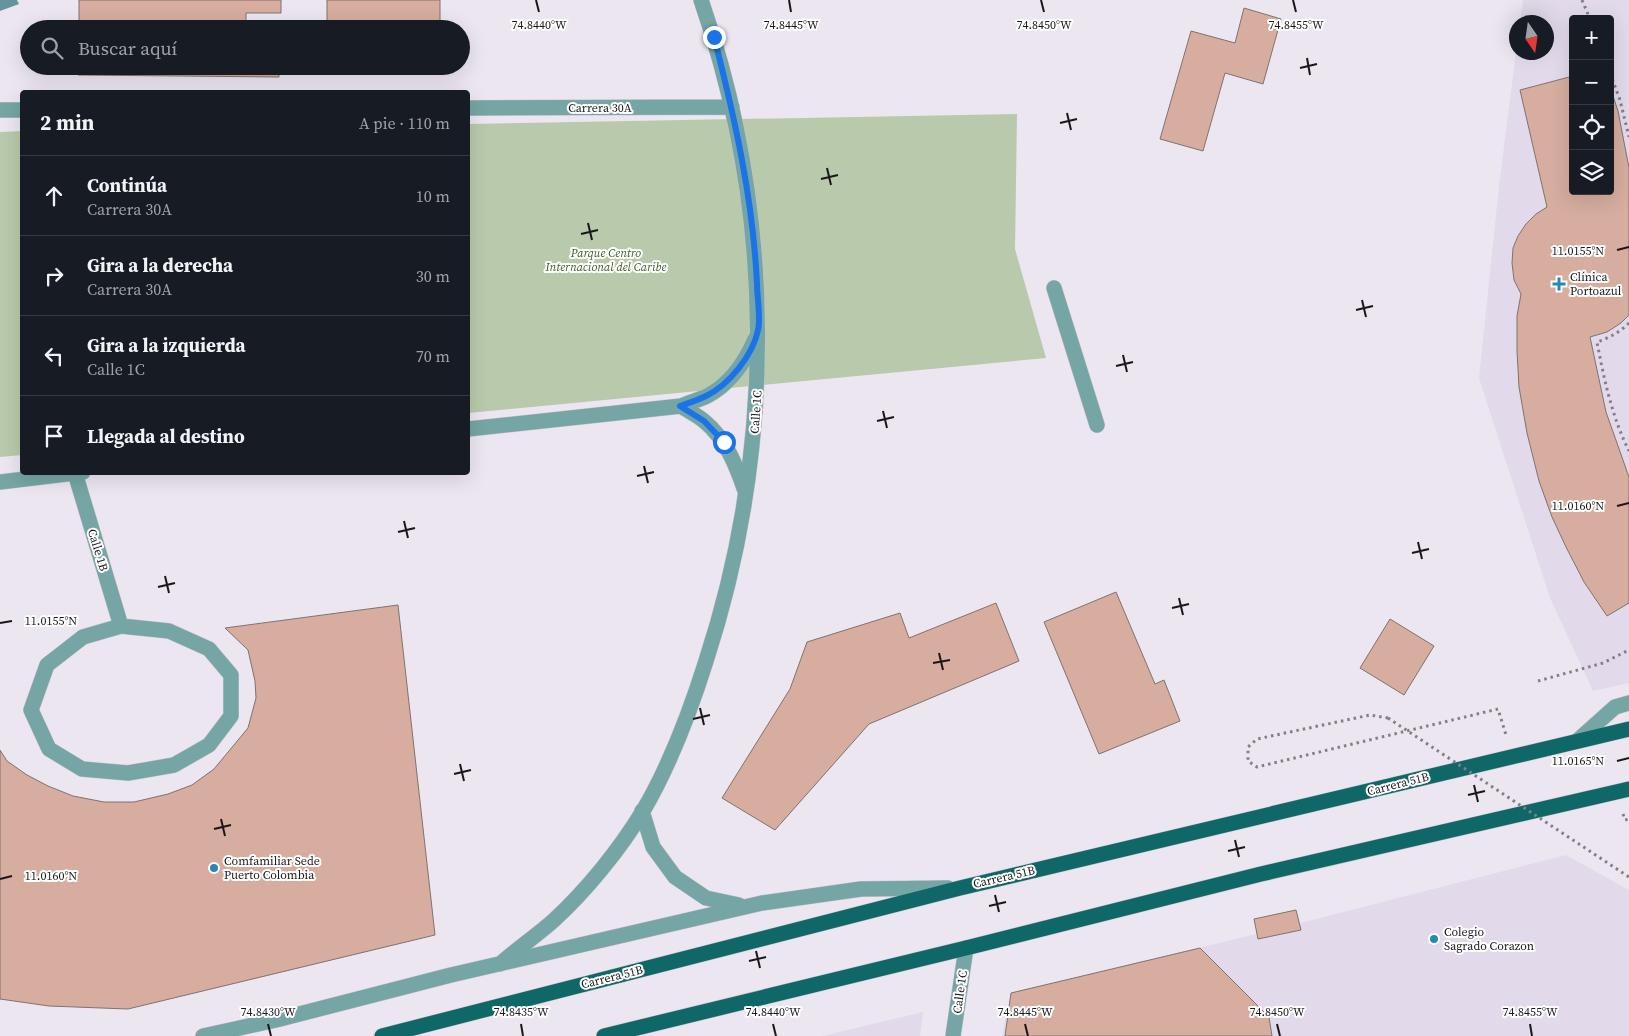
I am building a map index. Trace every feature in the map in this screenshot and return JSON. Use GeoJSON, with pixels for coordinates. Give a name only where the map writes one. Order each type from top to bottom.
{"type":"FeatureCollection","features":[{"type":"Feature","properties":{"kind":"main road","name":"Carrera 51B"},"geometry":{"type":"LineString","coordinates":[[382,1036],[960,888],[1629,729]]}},
{"type":"Feature","properties":{"kind":"main road"},"geometry":{"type":"LineString","coordinates":[[604,1036],[1261,874],[1629,789]]}},
{"type":"Feature","properties":{"kind":"street","name":"Calle 1C"},"geometry":{"type":"LineString","coordinates":[[500,964],[554,920],[602,868],[642,811],[673,752],[700,680],[718,626],[735,561],[747,496],[754,440],[759,329],[755,254],[746,180],[732,107],[714,37],[701,0]]}},
{"type":"Feature","properties":{"kind":"street","name":"Carrera 30A"},"geometry":{"type":"LineString","coordinates":[[470,108],[732,107]]}},
{"type":"Feature","properties":{"kind":"street"},"geometry":{"type":"LineString","coordinates":[[0,110],[20,110]]}},
{"type":"Feature","properties":{"kind":"street"},"geometry":{"type":"LineString","coordinates":[[1054,288],[1097,425]]}},
{"type":"Feature","properties":{"kind":"street"},"geometry":{"type":"LineString","coordinates":[[470,429],[680,406],[707,396],[730,379],[748,356],[759,329]]}},
{"type":"Feature","properties":{"kind":"street"},"geometry":{"type":"LineString","coordinates":[[680,406],[704,421],[724,442],[737,468],[747,496]]}},
{"type":"Feature","properties":{"kind":"street"},"geometry":{"type":"LineString","coordinates":[[0,482],[61,475]]}},
{"type":"Feature","properties":{"kind":"street","name":"Calle 1B"},"geometry":{"type":"LineString","coordinates":[[80,475],[121,626]]}},
{"type":"Feature","properties":{"kind":"street"},"geometry":{"type":"LineString","coordinates":[[121,626],[169,631],[209,649],[231,675],[231,716],[209,745],[174,765],[128,773],[82,769],[50,749],[31,710],[47,665],[83,637],[121,626]]}},
{"type":"Feature","properties":{"kind":"street"},"geometry":{"type":"LineString","coordinates":[[1577,742],[1615,707],[1629,703]]}},
{"type":"Feature","properties":{"kind":"street"},"geometry":{"type":"LineString","coordinates":[[642,811],[653,847],[675,877],[706,898],[743,906]]}},
{"type":"Feature","properties":{"kind":"street"},"geometry":{"type":"LineString","coordinates":[[202,1036],[276,1020],[743,906],[861,889],[960,888]]}},
{"type":"Feature","properties":{"kind":"street","name":"Calle 1C"},"geometry":{"type":"LineString","coordinates":[[954,1036],[966,948]]}},
{"type":"Feature","properties":{"kind":"path"},"geometry":{"type":"LineString","coordinates":[[1582,0],[1588,15]]}},
{"type":"Feature","properties":{"kind":"path"},"geometry":{"type":"LineString","coordinates":[[1614,84],[1629,137]]}},
{"type":"Feature","properties":{"kind":"path"},"geometry":{"type":"LineString","coordinates":[[1629,323],[1608,338],[1597,342],[1613,410],[1629,451]]}},
{"type":"Feature","properties":{"kind":"path"},"geometry":{"type":"LineString","coordinates":[[1538,682],[1603,663],[1629,650]]}},
{"type":"Feature","properties":{"kind":"path"},"geometry":{"type":"LineString","coordinates":[[1512,757],[1498,709],[1258,767],[1248,761],[1248,747],[1257,739],[1370,715],[1388,718],[1629,877]]}},
{"type":"Feature","properties":{"kind":"shaded area","name":"Clínica Portoazul"},"geometry":{"type":"Polygon","coordinates":[[[1523,0],[1629,0],[1629,683],[1593,691],[1550,598],[1479,378],[1499,186],[1515,60],[1554,60],[1554,15],[1521,15],[1523,0]]]}},
{"type":"Feature","properties":{"kind":"shaded area","name":"Colegio Sagrado Corazon"},"geometry":{"type":"Polygon","coordinates":[[[1566,855],[1629,890],[1629,1036],[1002,1036],[1011,993],[1277,929],[1566,855]]]}},
{"type":"Feature","properties":{"kind":"shaded area"},"geometry":{"type":"Polygon","coordinates":[[[923,1012],[920,1036],[822,1036],[923,1012]]]}},
{"type":"Feature","properties":{"kind":"green space","name":"Parque Centro Internacional del Caribe"},"geometry":{"type":"Polygon","coordinates":[[[1017,114],[1015,249],[1046,358],[470,413],[470,124],[1017,114]]]}},
{"type":"Feature","properties":{"kind":"green space"},"geometry":{"type":"Polygon","coordinates":[[[20,131],[20,455],[0,457],[0,132],[20,131]]]}},
{"type":"Feature","properties":{"kind":"water"},"geometry":{"type":"Polygon","coordinates":[[[0,0],[17,0],[19,4],[0,11],[0,0]]]}},
{"type":"Feature","properties":{"kind":"building"},"geometry":{"type":"Polygon","coordinates":[[[79,0],[281,0],[281,13],[246,13],[246,20],[79,20],[79,0]]]}},
{"type":"Feature","properties":{"kind":"building"},"geometry":{"type":"Polygon","coordinates":[[[327,0],[440,0],[440,20],[327,20],[327,0]]]}},
{"type":"Feature","properties":{"kind":"building"},"geometry":{"type":"Polygon","coordinates":[[[1244,8],[1281,19],[1263,84],[1225,73],[1203,151],[1160,139],[1191,31],[1235,43],[1244,8]]]}},
{"type":"Feature","properties":{"kind":"building"},"geometry":{"type":"Polygon","coordinates":[[[78,75],[279,75],[279,77],[78,75]]]}},
{"type":"Feature","properties":{"kind":"building"},"geometry":{"type":"Polygon","coordinates":[[[1569,77],[1569,195],[1614,195],[1614,99],[1629,168],[1629,315],[1607,332],[1590,337],[1606,412],[1629,477],[1629,603],[1607,616],[1584,582],[1552,517],[1539,481],[1527,433],[1519,387],[1517,316],[1521,294],[1514,280],[1513,248],[1526,224],[1547,207],[1520,90],[1569,77]]]}},
{"type":"Feature","properties":{"kind":"building"},"geometry":{"type":"Polygon","coordinates":[[[1116,592],[1155,684],[1164,680],[1180,721],[1099,754],[1044,622],[1116,592]]]}},
{"type":"Feature","properties":{"kind":"building"},"geometry":{"type":"Polygon","coordinates":[[[996,603],[1019,661],[869,724],[775,830],[722,798],[790,689],[807,642],[900,613],[909,638],[996,603]]]}},
{"type":"Feature","properties":{"kind":"building","name":"Comfamiliar Sede Puerto Colombia"},"geometry":{"type":"Polygon","coordinates":[[[398,605],[435,935],[128,1009],[49,1006],[0,999],[0,750],[7,761],[27,775],[73,796],[104,802],[134,802],[168,794],[192,785],[214,769],[248,728],[256,698],[255,681],[248,650],[225,628],[398,605]]]}},
{"type":"Feature","properties":{"kind":"building"},"geometry":{"type":"Polygon","coordinates":[[[1390,619],[1434,646],[1404,695],[1360,668],[1390,619]]]}},
{"type":"Feature","properties":{"kind":"building"},"geometry":{"type":"Polygon","coordinates":[[[1296,910],[1301,930],[1258,939],[1254,919],[1296,910]]]}},
{"type":"Feature","properties":{"kind":"building"},"geometry":{"type":"Polygon","coordinates":[[[1200,948],[1269,1017],[1272,1036],[1005,1036],[1011,993],[1200,948]]]}},
{"type":"Feature","properties":{"kind":"place","name":"Clínica Portoazul"},"geometry":{"type":"Point","coordinates":[1559,284]}},
{"type":"Feature","properties":{"kind":"place","name":"Comfamiliar Sede Puerto Colombia"},"geometry":{"type":"Point","coordinates":[214,868]}},
{"type":"Feature","properties":{"kind":"place","name":"Colegio Sagrado Corazon"},"geometry":{"type":"Point","coordinates":[1434,939]}},
{"type":"Feature","properties":{"kind":"route"},"geometry":{"type":"LineString","coordinates":[[714,37],[732,107],[746,180],[755,254],[759,329],[748,356],[730,379],[707,396],[680,406],[704,421],[724,442]]}}]}
